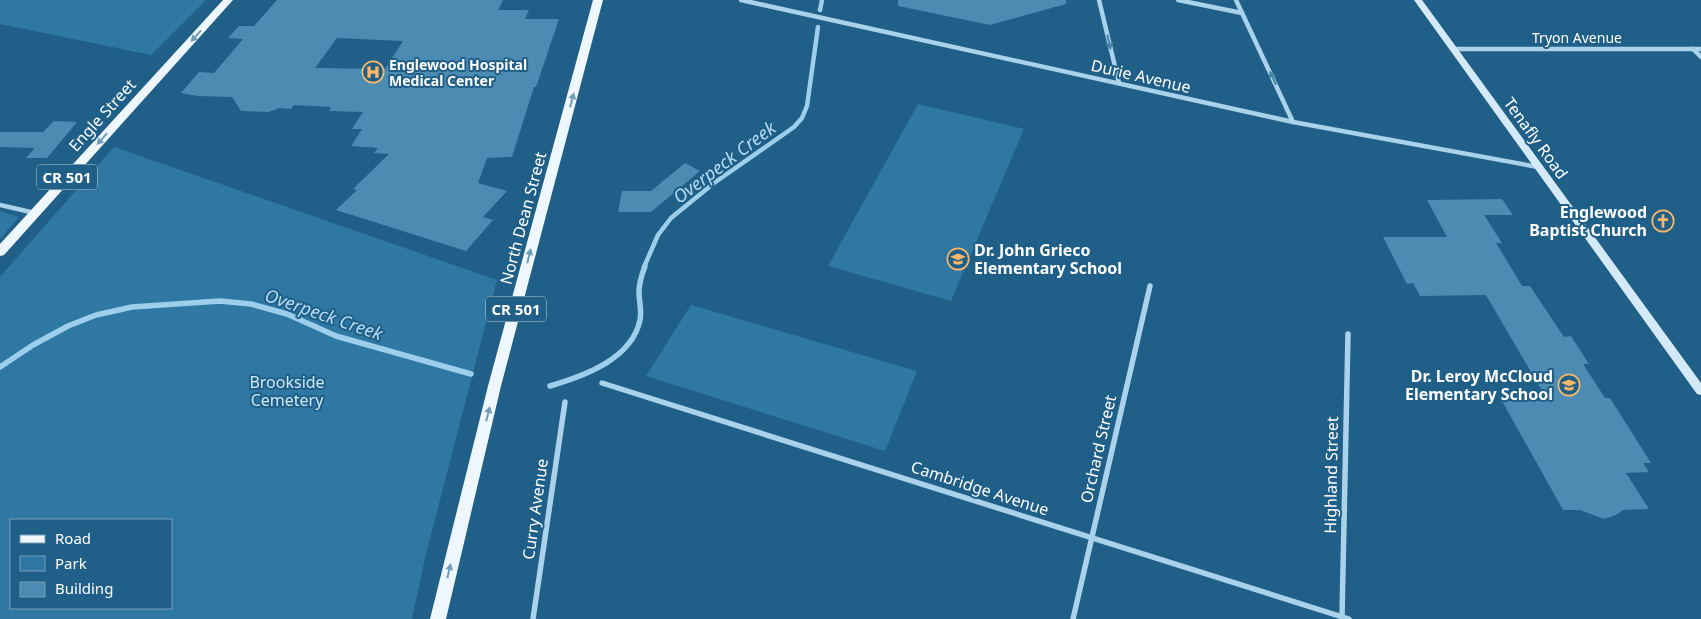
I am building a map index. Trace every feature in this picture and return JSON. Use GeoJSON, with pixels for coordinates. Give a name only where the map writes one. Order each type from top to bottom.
{"type":"FeatureCollection","features":[{"type":"Feature","properties":{"kind":"main road","name":"Engle Street"},"geometry":{"type":"LineString","coordinates":[[0,252],[228,0]]}},
{"type":"Feature","properties":{"kind":"main road","name":"North Dean Street"},"geometry":{"type":"LineString","coordinates":[[438,619],[455,545],[532,246],[598,0]]}},
{"type":"Feature","properties":{"kind":"street","name":"Durie Avenue"},"geometry":{"type":"LineString","coordinates":[[741,0],[1294,122],[1538,167]]}},
{"type":"Feature","properties":{"kind":"street"},"geometry":{"type":"LineString","coordinates":[[1099,0],[1118,83]]}},
{"type":"Feature","properties":{"kind":"street"},"geometry":{"type":"LineString","coordinates":[[1178,0],[1242,13]]}},
{"type":"Feature","properties":{"kind":"street"},"geometry":{"type":"LineString","coordinates":[[1236,0],[1294,122]]}},
{"type":"Feature","properties":{"kind":"street","name":"Tenafly Road"},"geometry":{"type":"LineString","coordinates":[[1418,0],[1701,391]]}},
{"type":"Feature","properties":{"kind":"street"},"geometry":{"type":"LineString","coordinates":[[1693,48],[1701,57]]}},
{"type":"Feature","properties":{"kind":"street","name":"Tryon Avenue"},"geometry":{"type":"LineString","coordinates":[[1453,49],[1701,48]]}},
{"type":"Feature","properties":{"kind":"street"},"geometry":{"type":"LineString","coordinates":[[0,205],[35,213]]}},
{"type":"Feature","properties":{"kind":"street","name":"Orchard Street"},"geometry":{"type":"LineString","coordinates":[[1073,619],[1150,286]]}},
{"type":"Feature","properties":{"kind":"street","name":"Highland Street"},"geometry":{"type":"LineString","coordinates":[[1342,617],[1348,334]]}},
{"type":"Feature","properties":{"kind":"street","name":"Cambridge Avenue"},"geometry":{"type":"LineString","coordinates":[[602,383],[1349,619]]}},
{"type":"Feature","properties":{"kind":"street","name":"Curry Avenue"},"geometry":{"type":"LineString","coordinates":[[533,619],[565,402]]}},
{"type":"Feature","properties":{"kind":"green space"},"geometry":{"type":"Polygon","coordinates":[[[0,0],[206,0],[151,55],[0,24],[0,0]]]}},
{"type":"Feature","properties":{"kind":"green space"},"geometry":{"type":"Polygon","coordinates":[[[918,104],[1024,129],[951,301],[828,266],[918,104]]]}},
{"type":"Feature","properties":{"kind":"green space","name":"Brookside Cemetery"},"geometry":{"type":"Polygon","coordinates":[[[114,147],[497,280],[426,554],[412,619],[0,619],[0,277],[114,147]]]}},
{"type":"Feature","properties":{"kind":"green space"},"geometry":{"type":"Polygon","coordinates":[[[0,211],[19,217],[0,239],[0,211]]]}},
{"type":"Feature","properties":{"kind":"green space"},"geometry":{"type":"Polygon","coordinates":[[[691,305],[917,371],[885,451],[646,376],[691,305]]]}},
{"type":"Feature","properties":{"kind":"building"},"geometry":{"type":"Polygon","coordinates":[[[277,0],[503,0],[498,10],[529,10],[525,19],[559,19],[536,87],[534,87],[512,157],[487,158],[478,183],[507,191],[483,217],[493,220],[466,251],[336,210],[357,190],[353,189],[389,154],[374,153],[378,148],[351,146],[362,129],[352,129],[363,112],[329,111],[331,107],[294,105],[291,109],[279,108],[269,112],[241,111],[232,97],[198,96],[181,93],[199,72],[214,73],[243,39],[228,38],[239,26],[254,26],[277,0]],[[337,38],[315,68],[385,69],[403,41],[337,38]]]}},
{"type":"Feature","properties":{"kind":"building"},"geometry":{"type":"Polygon","coordinates":[[[898,0],[1066,0],[1066,4],[990,25],[898,6],[898,0]]]}},
{"type":"Feature","properties":{"kind":"building"},"geometry":{"type":"Polygon","coordinates":[[[54,121],[77,122],[47,158],[26,158],[35,148],[0,147],[0,132],[43,132],[54,121]]]}},
{"type":"Feature","properties":{"kind":"building"},"geometry":{"type":"Polygon","coordinates":[[[685,163],[700,171],[651,212],[618,212],[622,191],[651,191],[685,163]]]}},
{"type":"Feature","properties":{"kind":"building"},"geometry":{"type":"Polygon","coordinates":[[[1502,199],[1513,215],[1484,215],[1502,243],[1496,243],[1522,286],[1530,286],[1564,337],[1571,336],[1589,364],[1583,364],[1605,398],[1610,398],[1651,463],[1643,463],[1649,472],[1626,473],[1649,509],[1623,510],[1616,515],[1604,519],[1580,510],[1563,510],[1502,401],[1548,401],[1486,295],[1420,296],[1413,283],[1407,284],[1383,237],[1447,237],[1427,200],[1502,199]]]}},
{"type":"Feature","properties":{"kind":"waterway","name":"Overpeck Creek"},"geometry":{"type":"LineString","coordinates":[[820,10],[822,0]]}},
{"type":"Feature","properties":{"kind":"waterway","name":"Overpeck Creek"},"geometry":{"type":"LineString","coordinates":[[644,267],[658,235],[671,218],[714,183],[794,127],[802,118],[807,106],[818,27]]}},
{"type":"Feature","properties":{"kind":"waterway","name":"Overpeck Creek"},"geometry":{"type":"LineString","coordinates":[[550,386],[577,377],[605,364],[627,345],[635,334],[640,320],[639,289],[645,266]]}},
{"type":"Feature","properties":{"kind":"waterway","name":"Overpeck Creek"},"geometry":{"type":"LineString","coordinates":[[0,367],[33,345],[68,326],[96,315],[132,307],[220,301],[251,304],[287,314],[336,336],[471,374]]}},
{"type":"Feature","properties":{"kind":"place","name":"Englewood Hospital Medical Center"},"geometry":{"type":"Point","coordinates":[373,72]}},
{"type":"Feature","properties":{"kind":"place","name":"Englewood Baptist Church"},"geometry":{"type":"Point","coordinates":[1663,221]}},
{"type":"Feature","properties":{"kind":"place","name":"Dr. John Grieco Elementary School"},"geometry":{"type":"Point","coordinates":[958,259]}},
{"type":"Feature","properties":{"kind":"place","name":"Dr. Leroy McCloud Elementary School"},"geometry":{"type":"Point","coordinates":[1569,385]}}]}
